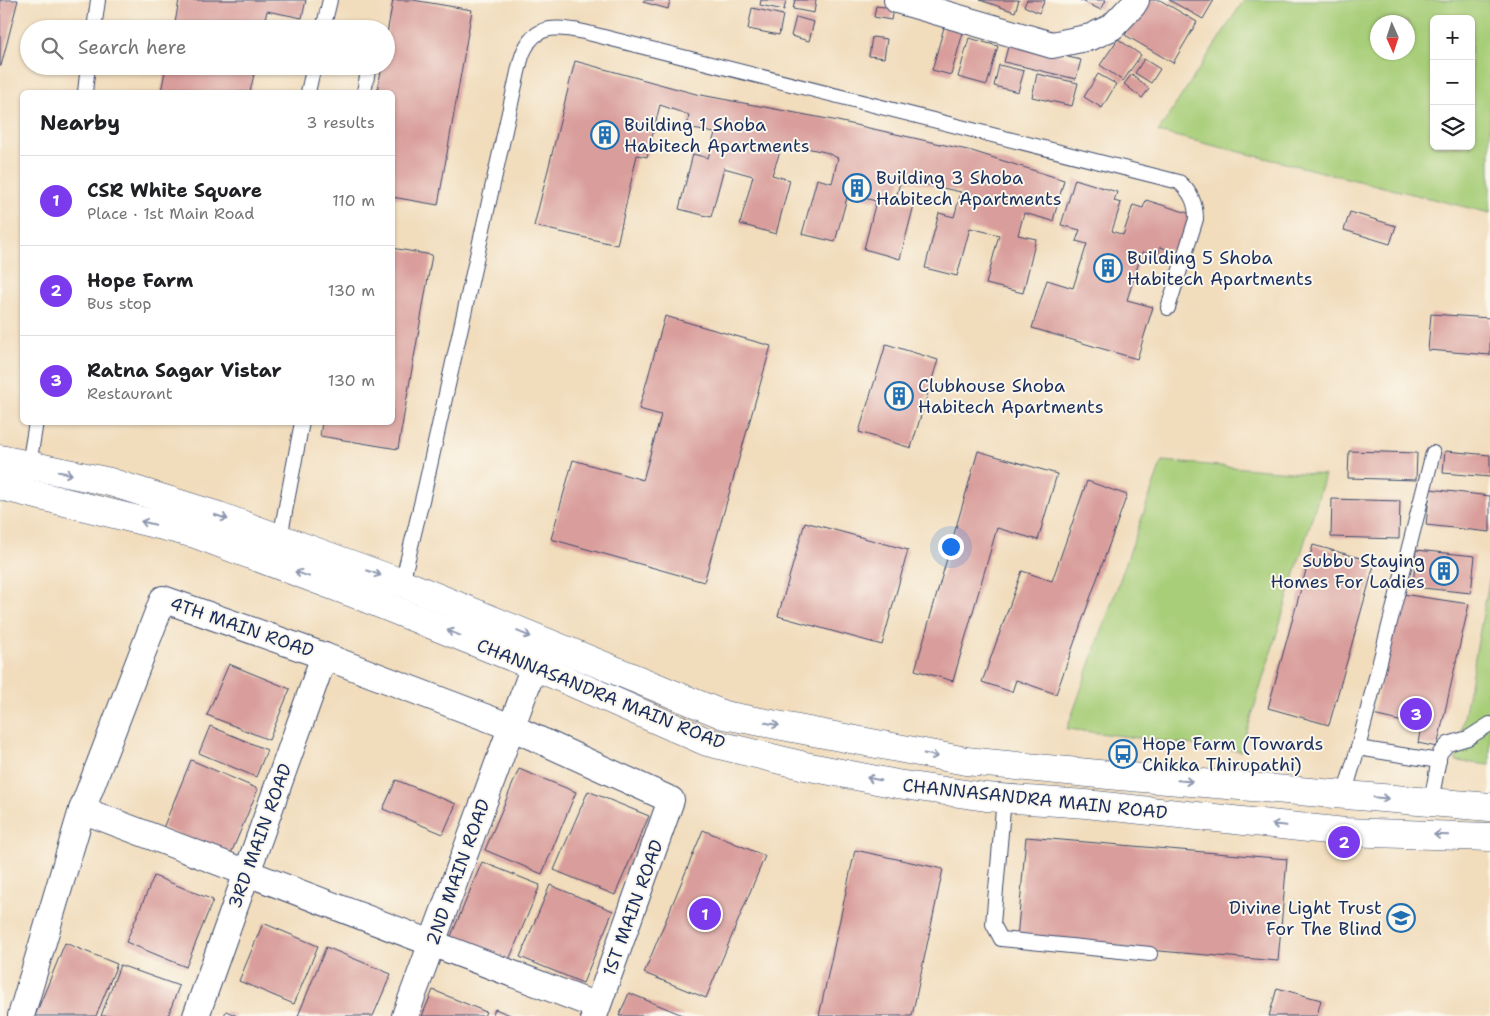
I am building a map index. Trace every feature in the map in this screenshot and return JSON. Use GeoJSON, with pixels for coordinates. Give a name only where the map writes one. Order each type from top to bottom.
{"type":"FeatureCollection","features":[{"type":"Feature","properties":{"kind":"main road","name":"CHANNASANDRA MAIN ROAD"},"geometry":{"type":"LineString","coordinates":[[0,459],[110,482],[219,516],[249,541],[360,596],[534,666],[708,742],[805,766],[860,777],[986,797],[1086,804],[1345,832],[1490,837]]}},
{"type":"Feature","properties":{"kind":"main road","name":"CHANNASANDRA MAIN ROAD"},"geometry":{"type":"LineString","coordinates":[[0,486],[195,534],[249,541],[280,538],[402,583],[724,715],[966,761],[1490,807]]}},
{"type":"Feature","properties":{"kind":"main road"},"geometry":{"type":"LineString","coordinates":[[708,742],[724,715]]}},
{"type":"Feature","properties":{"kind":"street"},"geometry":{"type":"LineString","coordinates":[[904,1],[1052,45],[1090,38],[1112,27],[1136,0]]}},
{"type":"Feature","properties":{"kind":"street","name":"4TH MAIN ROAD"},"geometry":{"type":"LineString","coordinates":[[21,1016],[82,810],[163,599],[514,721],[671,800]]}},
{"type":"Feature","properties":{"kind":"street","name":"3RD MAIN ROAD"},"geometry":{"type":"LineString","coordinates":[[196,1016],[324,656]]}},
{"type":"Feature","properties":{"kind":"street","name":"2ND MAIN ROAD"},"geometry":{"type":"LineString","coordinates":[[405,1016],[534,666]]}},
{"type":"Feature","properties":{"kind":"street","name":"1ST MAIN ROAD"},"geometry":{"type":"LineString","coordinates":[[596,1011],[671,800]]}},
{"type":"Feature","properties":{"kind":"street"},"geometry":{"type":"LineString","coordinates":[[82,810],[432,943],[596,1011]]}},
{"type":"Feature","properties":{"kind":"lane"},"geometry":{"type":"LineString","coordinates":[[95,20],[98,0]]}},
{"type":"Feature","properties":{"kind":"lane"},"geometry":{"type":"LineString","coordinates":[[325,20],[330,0]]}},
{"type":"Feature","properties":{"kind":"lane"},"geometry":{"type":"LineString","coordinates":[[402,583],[518,72],[525,48],[541,32],[556,27],[584,32],[1179,182],[1193,198],[1196,219],[1168,308]]}},
{"type":"Feature","properties":{"kind":"lane"},"geometry":{"type":"LineString","coordinates":[[85,90],[87,75]]}},
{"type":"Feature","properties":{"kind":"lane"},"geometry":{"type":"LineString","coordinates":[[308,90],[312,75]]}},
{"type":"Feature","properties":{"kind":"lane"},"geometry":{"type":"LineString","coordinates":[[364,90],[367,75]]}},
{"type":"Feature","properties":{"kind":"lane"},"geometry":{"type":"LineString","coordinates":[[29,465],[36,425]]}},
{"type":"Feature","properties":{"kind":"lane"},"geometry":{"type":"LineString","coordinates":[[280,538],[301,425]]}},
{"type":"Feature","properties":{"kind":"lane"},"geometry":{"type":"LineString","coordinates":[[1344,795],[1358,748],[1433,453]]}},
{"type":"Feature","properties":{"kind":"lane"},"geometry":{"type":"LineString","coordinates":[[1431,802],[1440,753],[1448,744],[1468,738],[1490,724]]}},
{"type":"Feature","properties":{"kind":"lane"},"geometry":{"type":"LineString","coordinates":[[1358,748],[1438,761]]}},
{"type":"Feature","properties":{"kind":"lane"},"geometry":{"type":"LineString","coordinates":[[1004,798],[993,924],[1001,939],[1150,954]]}},
{"type":"Feature","properties":{"kind":"green space"},"geometry":{"type":"Polygon","coordinates":[[[1244,0],[1490,0],[1490,213],[1158,132],[1244,0]]]}},
{"type":"Feature","properties":{"kind":"green space"},"geometry":{"type":"Polygon","coordinates":[[[1162,461],[1325,475],[1241,751],[1067,729],[1162,461]]]}},
{"type":"Feature","properties":{"kind":"green space"},"geometry":{"type":"Polygon","coordinates":[[[1490,576],[1490,765],[1456,761],[1490,576]]]}},
{"type":"Feature","properties":{"kind":"building"},"geometry":{"type":"Polygon","coordinates":[[[0,0],[18,0],[1,66],[0,66],[0,0]]]}},
{"type":"Feature","properties":{"kind":"building"},"geometry":{"type":"Polygon","coordinates":[[[179,0],[306,0],[302,18],[267,11],[265,20],[176,20],[179,0]]]}},
{"type":"Feature","properties":{"kind":"building"},"geometry":{"type":"Polygon","coordinates":[[[393,0],[413,0],[472,10],[438,205],[395,198],[395,90],[377,90],[380,75],[395,75],[395,20],[389,20],[393,0]]]}},
{"type":"Feature","properties":{"kind":"building"},"geometry":{"type":"Polygon","coordinates":[[[644,0],[670,0],[668,9],[643,2],[644,0]]]}},
{"type":"Feature","properties":{"kind":"building"},"geometry":{"type":"Polygon","coordinates":[[[761,0],[786,0],[784,10],[760,5],[761,0]]]}},
{"type":"Feature","properties":{"kind":"building"},"geometry":{"type":"Polygon","coordinates":[[[795,0],[816,0],[814,13],[793,9],[795,0]]]}},
{"type":"Feature","properties":{"kind":"building"},"geometry":{"type":"Polygon","coordinates":[[[980,0],[1019,0],[1015,12],[980,0]]]}},
{"type":"Feature","properties":{"kind":"building"},"geometry":{"type":"Polygon","coordinates":[[[1027,0],[1045,0],[1039,13],[1024,6],[1027,0]]]}},
{"type":"Feature","properties":{"kind":"building"},"geometry":{"type":"Polygon","coordinates":[[[1080,0],[1106,0],[1101,10],[1080,0]]]}},
{"type":"Feature","properties":{"kind":"building"},"geometry":{"type":"Polygon","coordinates":[[[1146,0],[1160,0],[1197,22],[1173,63],[1125,35],[1146,0]]]}},
{"type":"Feature","properties":{"kind":"building"},"geometry":{"type":"Polygon","coordinates":[[[1169,0],[1214,0],[1203,19],[1169,0]]]}},
{"type":"Feature","properties":{"kind":"building"},"geometry":{"type":"Polygon","coordinates":[[[876,6],[893,8],[891,20],[874,17],[876,6]]]}},
{"type":"Feature","properties":{"kind":"building"},"geometry":{"type":"Polygon","coordinates":[[[752,8],[783,15],[779,35],[748,29],[752,8]]]}},
{"type":"Feature","properties":{"kind":"building"},"geometry":{"type":"Polygon","coordinates":[[[796,17],[814,22],[809,41],[791,36],[796,17]]]}},
{"type":"Feature","properties":{"kind":"building"},"geometry":{"type":"Polygon","coordinates":[[[945,24],[964,29],[951,75],[932,70],[945,24]]]}},
{"type":"Feature","properties":{"kind":"building"},"geometry":{"type":"Polygon","coordinates":[[[872,37],[887,39],[884,58],[869,56],[872,37]]]}},
{"type":"Feature","properties":{"kind":"building"},"geometry":{"type":"Polygon","coordinates":[[[969,38],[998,46],[987,85],[958,77],[969,38]]]}},
{"type":"Feature","properties":{"kind":"building"},"geometry":{"type":"Polygon","coordinates":[[[1118,39],[1141,55],[1123,81],[1100,65],[1118,39]]]}},
{"type":"Feature","properties":{"kind":"building"},"geometry":{"type":"Polygon","coordinates":[[[1009,43],[1081,60],[1076,79],[1004,62],[1009,43]]]}},
{"type":"Feature","properties":{"kind":"building"},"geometry":{"type":"Polygon","coordinates":[[[1144,59],[1160,69],[1151,83],[1135,73],[1144,59]]]}},
{"type":"Feature","properties":{"kind":"building"},"geometry":{"type":"Polygon","coordinates":[[[575,61],[696,94],[833,120],[972,151],[1064,180],[1053,221],[1024,213],[1018,235],[1036,239],[1023,293],[986,284],[999,235],[970,228],[957,276],[925,268],[939,213],[954,217],[961,192],[901,179],[895,201],[914,205],[900,259],[864,249],[876,201],[848,194],[835,242],[802,234],[817,179],[832,183],[838,158],[825,152],[783,143],[772,175],[790,180],[776,234],[740,224],[753,176],[724,168],[711,217],[679,209],[693,154],[708,158],[715,133],[687,128],[689,115],[660,105],[647,157],[637,155],[617,245],[534,226],[575,61]]]}},
{"type":"Feature","properties":{"kind":"building"},"geometry":{"type":"Polygon","coordinates":[[[999,65],[1024,71],[1018,92],[994,86],[999,65]]]}},
{"type":"Feature","properties":{"kind":"building"},"geometry":{"type":"Polygon","coordinates":[[[1037,74],[1078,83],[1072,106],[1032,97],[1037,74]]]}},
{"type":"Feature","properties":{"kind":"building"},"geometry":{"type":"Polygon","coordinates":[[[1098,74],[1116,84],[1102,108],[1084,97],[1098,74]]]}},
{"type":"Feature","properties":{"kind":"building"},"geometry":{"type":"Polygon","coordinates":[[[1132,74],[1149,89],[1142,98],[1124,84],[1132,74]]]}},
{"type":"Feature","properties":{"kind":"building"},"geometry":{"type":"Polygon","coordinates":[[[164,75],[254,75],[250,90],[161,90],[164,75]]]}},
{"type":"Feature","properties":{"kind":"building","name":"Building 5 Shoba Habitech Apartments"},"geometry":{"type":"Polygon","coordinates":[[[1075,179],[1117,192],[1114,201],[1121,203],[1112,231],[1123,235],[1133,205],[1143,208],[1146,200],[1191,214],[1179,253],[1160,247],[1158,256],[1142,252],[1127,300],[1153,307],[1137,359],[1032,328],[1047,280],[1073,288],[1087,244],[1076,241],[1080,230],[1061,225],[1075,179]]]}},
{"type":"Feature","properties":{"kind":"building"},"geometry":{"type":"Polygon","coordinates":[[[1350,212],[1396,226],[1390,244],[1344,230],[1350,212]]]}},
{"type":"Feature","properties":{"kind":"building"},"geometry":{"type":"Polygon","coordinates":[[[395,249],[432,255],[398,449],[320,436],[322,425],[395,425],[395,249]]]}},
{"type":"Feature","properties":{"kind":"building"},"geometry":{"type":"Polygon","coordinates":[[[1431,314],[1490,318],[1490,355],[1428,350],[1431,314]]]}},
{"type":"Feature","properties":{"kind":"building"},"geometry":{"type":"Polygon","coordinates":[[[665,316],[771,346],[704,582],[551,539],[573,460],[643,480],[661,415],[639,409],[665,316]]]}},
{"type":"Feature","properties":{"kind":"building","name":"Clubhouse Shoba Habitech Apartments"},"geometry":{"type":"Polygon","coordinates":[[[886,344],[938,360],[911,448],[859,432],[886,344]]]}},
{"type":"Feature","properties":{"kind":"building"},"geometry":{"type":"Polygon","coordinates":[[[978,451],[1057,474],[1038,540],[997,528],[953,681],[915,670],[978,451]]]}},
{"type":"Feature","properties":{"kind":"building"},"geometry":{"type":"Polygon","coordinates":[[[1349,451],[1417,453],[1416,480],[1348,478],[1349,451]]]}},
{"type":"Feature","properties":{"kind":"building"},"geometry":{"type":"Polygon","coordinates":[[[1445,451],[1490,455],[1490,477],[1443,473],[1445,451]]]}},
{"type":"Feature","properties":{"kind":"building"},"geometry":{"type":"Polygon","coordinates":[[[1087,481],[1127,495],[1056,694],[1016,680],[1012,692],[982,682],[1022,571],[1052,581],[1087,481]]]}},
{"type":"Feature","properties":{"kind":"building"},"geometry":{"type":"Polygon","coordinates":[[[1430,489],[1490,496],[1490,532],[1426,525],[1430,489]]]}},
{"type":"Feature","properties":{"kind":"building"},"geometry":{"type":"Polygon","coordinates":[[[1332,499],[1400,501],[1399,539],[1331,537],[1332,499]]]}},
{"type":"Feature","properties":{"kind":"building"},"geometry":{"type":"Polygon","coordinates":[[[805,522],[908,550],[882,645],[778,616],[805,522]]]}},
{"type":"Feature","properties":{"kind":"building"},"geometry":{"type":"Polygon","coordinates":[[[1313,545],[1375,562],[1329,725],[1268,708],[1313,545]]]}},
{"type":"Feature","properties":{"kind":"building","name":"Subbu Staying Homes For Ladies"},"geometry":{"type":"Polygon","coordinates":[[[1416,550],[1475,556],[1471,593],[1413,587],[1416,550]]]}},
{"type":"Feature","properties":{"kind":"building"},"geometry":{"type":"Polygon","coordinates":[[[1402,594],[1469,604],[1437,747],[1418,743],[1421,726],[1373,715],[1402,594]]]}},
{"type":"Feature","properties":{"kind":"building"},"geometry":{"type":"Polygon","coordinates":[[[229,664],[290,689],[269,740],[207,715],[229,664]]]}},
{"type":"Feature","properties":{"kind":"building"},"geometry":{"type":"Polygon","coordinates":[[[210,726],[267,750],[256,777],[199,753],[210,726]]]}},
{"type":"Feature","properties":{"kind":"building"},"geometry":{"type":"Polygon","coordinates":[[[191,760],[258,789],[230,856],[163,828],[191,760]]]}},
{"type":"Feature","properties":{"kind":"building"},"geometry":{"type":"Polygon","coordinates":[[[519,769],[576,792],[542,874],[485,850],[519,769]]]}},
{"type":"Feature","properties":{"kind":"building"},"geometry":{"type":"Polygon","coordinates":[[[396,780],[456,804],[443,834],[383,809],[396,780]]]}},
{"type":"Feature","properties":{"kind":"building"},"geometry":{"type":"Polygon","coordinates":[[[588,791],[649,816],[615,895],[554,870],[588,791]]]}},
{"type":"Feature","properties":{"kind":"building"},"geometry":{"type":"Polygon","coordinates":[[[703,830],[765,856],[706,998],[644,973],[703,830]]]}},
{"type":"Feature","properties":{"kind":"building"},"geometry":{"type":"Polygon","coordinates":[[[1026,837],[1287,859],[1278,961],[1017,939],[1026,837]]]}},
{"type":"Feature","properties":{"kind":"building"},"geometry":{"type":"Polygon","coordinates":[[[855,850],[943,869],[912,1016],[819,1016],[855,850]]]}},
{"type":"Feature","properties":{"kind":"building"},"geometry":{"type":"Polygon","coordinates":[[[482,862],[540,885],[507,965],[449,941],[482,862]]]}},
{"type":"Feature","properties":{"kind":"building"},"geometry":{"type":"Polygon","coordinates":[[[154,876],[213,900],[186,967],[126,942],[154,876]]]}},
{"type":"Feature","properties":{"kind":"building"},"geometry":{"type":"Polygon","coordinates":[[[550,885],[613,911],[583,983],[520,957],[550,885]]]}},
{"type":"Feature","properties":{"kind":"building"},"geometry":{"type":"Polygon","coordinates":[[[263,923],[318,946],[294,1004],[239,981],[263,923]]]}},
{"type":"Feature","properties":{"kind":"building"},"geometry":{"type":"Polygon","coordinates":[[[65,943],[117,964],[96,1016],[35,1016],[65,943]]]}},
{"type":"Feature","properties":{"kind":"building"},"geometry":{"type":"Polygon","coordinates":[[[326,947],[391,974],[373,1016],[298,1016],[326,947]]]}},
{"type":"Feature","properties":{"kind":"building"},"geometry":{"type":"Polygon","coordinates":[[[120,965],[179,986],[168,1016],[101,1016],[120,965]]]}},
{"type":"Feature","properties":{"kind":"building"},"geometry":{"type":"Polygon","coordinates":[[[1277,988],[1321,1000],[1317,1016],[1269,1016],[1277,988]]]}},
{"type":"Feature","properties":{"kind":"building"},"geometry":{"type":"Polygon","coordinates":[[[433,990],[486,1012],[484,1016],[422,1016],[433,990]]]}},
{"type":"Feature","properties":{"kind":"building"},"geometry":{"type":"Polygon","coordinates":[[[629,993],[685,1016],[619,1016],[629,993]]]}},
{"type":"Feature","properties":{"kind":"building"},"geometry":{"type":"Polygon","coordinates":[[[495,1009],[513,1016],[492,1016],[495,1009]]]}},
{"type":"Feature","properties":{"kind":"building"},"geometry":{"type":"Polygon","coordinates":[[[226,1011],[237,1016],[224,1016],[226,1011]]]}},
{"type":"Feature","properties":{"kind":"place","name":"Building 1 Shoba Habitech Apartments"},"geometry":{"type":"Point","coordinates":[605,135]}},
{"type":"Feature","properties":{"kind":"place","name":"Building 3 Shoba Habitech Apartments"},"geometry":{"type":"Point","coordinates":[857,188]}},
{"type":"Feature","properties":{"kind":"place","name":"Building 5 Shoba Habitech Apartments"},"geometry":{"type":"Point","coordinates":[1108,268]}},
{"type":"Feature","properties":{"kind":"place","name":"Clubhouse Shoba Habitech Apartments"},"geometry":{"type":"Point","coordinates":[899,396]}},
{"type":"Feature","properties":{"kind":"place","name":"Subbu Staying Homes For Ladies"},"geometry":{"type":"Point","coordinates":[1444,571]}},
{"type":"Feature","properties":{"kind":"place","name":"Ratna Sagar Vistar"},"geometry":{"type":"Point","coordinates":[1416,714]}},
{"type":"Feature","properties":{"kind":"place","name":"Hope Farm (Towards Chikka Thirupathi)"},"geometry":{"type":"Point","coordinates":[1123,754]}},
{"type":"Feature","properties":{"kind":"place","name":"Hope Farm"},"geometry":{"type":"Point","coordinates":[1344,842]}},
{"type":"Feature","properties":{"kind":"place","name":"CSR White Square"},"geometry":{"type":"Point","coordinates":[705,914]}},
{"type":"Feature","properties":{"kind":"place","name":"Divine Light Trust For The Blind"},"geometry":{"type":"Point","coordinates":[1401,918]}}]}
